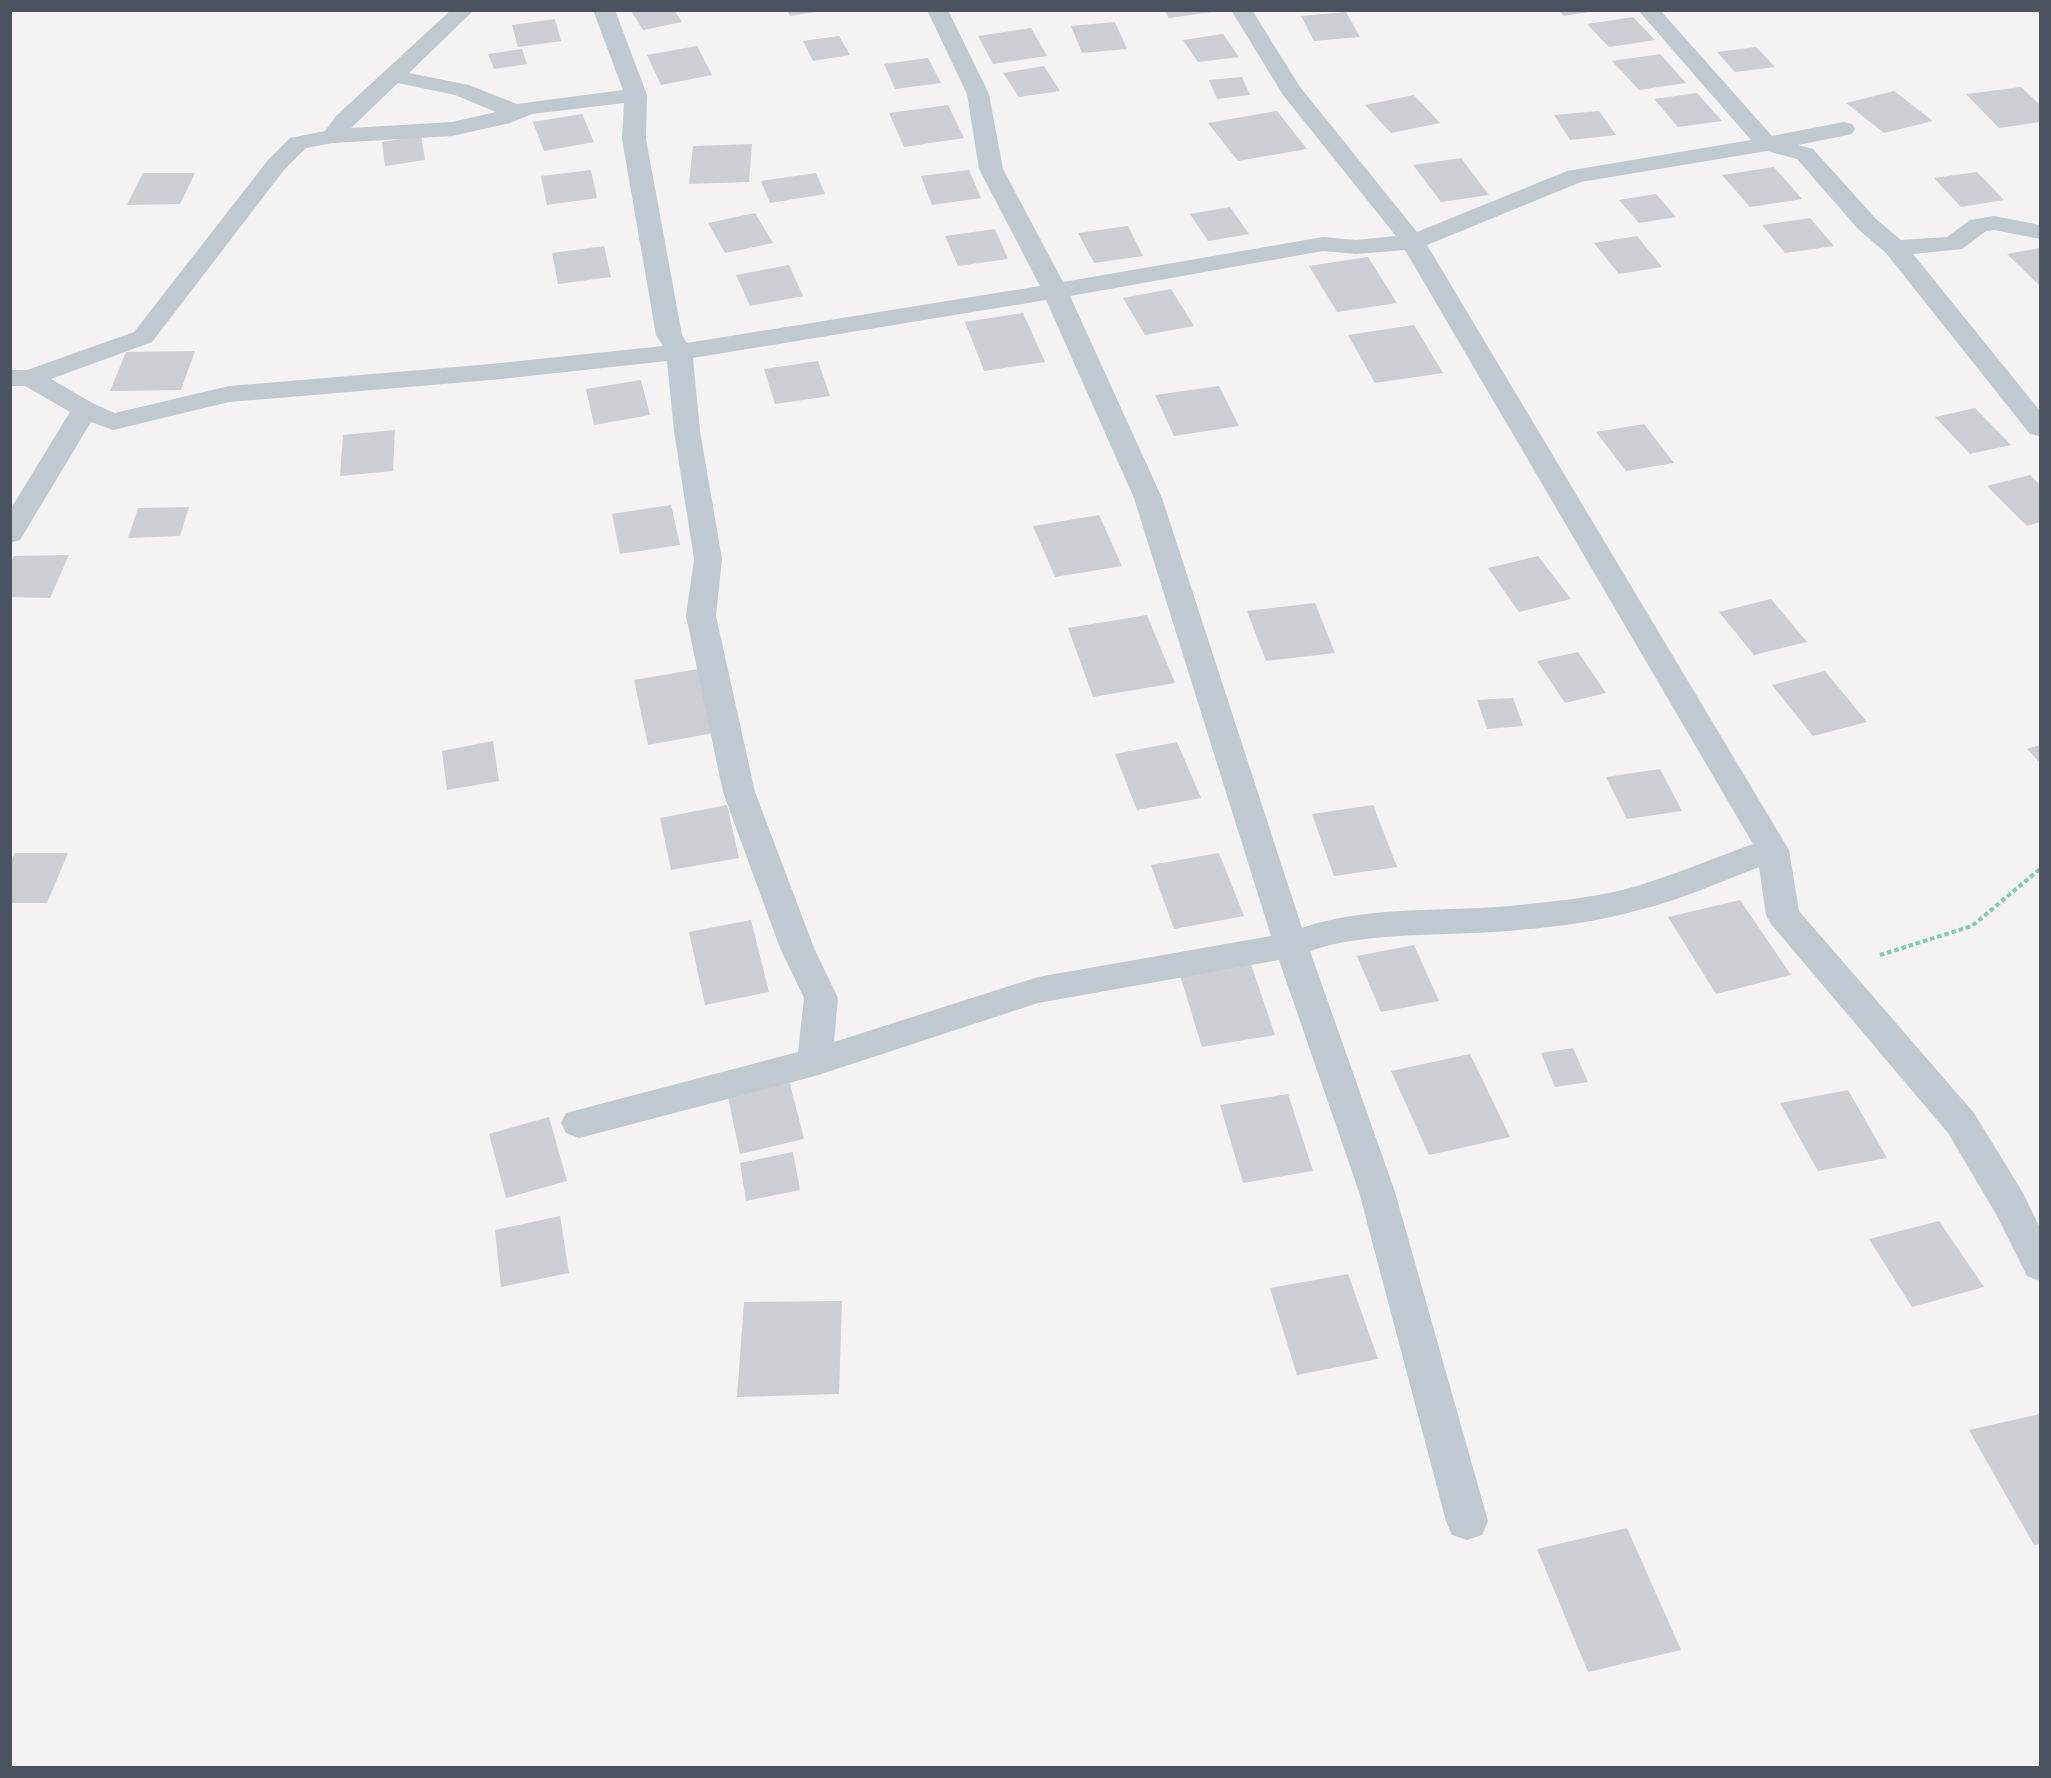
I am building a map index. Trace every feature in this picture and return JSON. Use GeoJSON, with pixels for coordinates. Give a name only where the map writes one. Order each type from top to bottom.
{"type":"FeatureCollection","features":[{"type":"Feature","properties":{"kind":"street"},"geometry":{"type":"LineString","coordinates":[[333,136],[344,120],[464,10]]}},
{"type":"Feature","properties":{"kind":"street"},"geometry":{"type":"LineString","coordinates":[[604,10],[636,95],[634,139],[669,335],[679,352],[687,430],[708,559],[702,616],[739,792],[797,948],[821,998],[815,1062]]}},
{"type":"Feature","properties":{"kind":"street"},"geometry":{"type":"LineString","coordinates":[[937,10],[978,94],[991,169],[1055,291],[1148,498],[1291,945],[1377,1192],[1467,1521]]}},
{"type":"Feature","properties":{"kind":"street"},"geometry":{"type":"LineString","coordinates":[[1241,10],[1291,90],[1413,242],[1773,850],[1783,915],[1961,1122],[2010,1204],[2040,1265]]}},
{"type":"Feature","properties":{"kind":"street"},"geometry":{"type":"LineString","coordinates":[[1648,10],[1767,144],[1805,154],[1867,224],[1895,248],[2040,428]]}},
{"type":"Feature","properties":{"kind":"street"},"geometry":{"type":"LineString","coordinates":[[394,76],[461,90],[516,112]]}},
{"type":"Feature","properties":{"kind":"street"},"geometry":{"type":"LineString","coordinates":[[20,378],[143,337],[276,165],[298,142],[333,136],[452,129],[528,108],[636,95]]}},
{"type":"Feature","properties":{"kind":"street"},"geometry":{"type":"LineString","coordinates":[[20,378],[113,422],[229,394],[458,375],[679,352],[1055,291],[1323,243],[1356,248],[1413,242],[1575,176],[1844,129]]}},
{"type":"Feature","properties":{"kind":"street"},"geometry":{"type":"LineString","coordinates":[[1895,248],[1953,244],[1979,225],[1994,223],[2040,232]]}},
{"type":"Feature","properties":{"kind":"street"},"geometry":{"type":"LineString","coordinates":[[10,534],[85,410]]}},
{"type":"Feature","properties":{"kind":"street"},"geometry":{"type":"LineString","coordinates":[[579,1123],[815,1062],[1038,990],[1291,945],[1327,932],[1402,924],[1517,918],[1581,910],[1639,898],[1773,850]]}},
{"type":"Feature","properties":{"kind":"path"},"geometry":{"type":"LineString","coordinates":[[1831,970],[1972,926],[2040,869]]}},
{"type":"Feature","properties":{"kind":"building"},"geometry":{"type":"Polygon","coordinates":[[[674,10],[682,22],[643,30],[631,11],[674,10]]]}},
{"type":"Feature","properties":{"kind":"building"},"geometry":{"type":"Polygon","coordinates":[[[787,10],[815,10],[815,12],[790,16],[787,10]]]}},
{"type":"Feature","properties":{"kind":"building"},"geometry":{"type":"Polygon","coordinates":[[[1164,10],[1211,10],[1212,12],[1169,18],[1164,10]]]}},
{"type":"Feature","properties":{"kind":"building"},"geometry":{"type":"Polygon","coordinates":[[[1558,10],[1588,10],[1588,12],[1564,16],[1558,10]]]}},
{"type":"Feature","properties":{"kind":"building"},"geometry":{"type":"Polygon","coordinates":[[[1346,12],[1360,37],[1314,41],[1301,16],[1346,12]]]}},
{"type":"Feature","properties":{"kind":"building"},"geometry":{"type":"Polygon","coordinates":[[[1633,17],[1655,40],[1609,47],[1587,24],[1633,17]]]}},
{"type":"Feature","properties":{"kind":"building"},"geometry":{"type":"Polygon","coordinates":[[[555,19],[561,41],[518,47],[512,25],[555,19]]]}},
{"type":"Feature","properties":{"kind":"building"},"geometry":{"type":"Polygon","coordinates":[[[1115,22],[1127,49],[1082,53],[1071,26],[1115,22]]]}},
{"type":"Feature","properties":{"kind":"building"},"geometry":{"type":"Polygon","coordinates":[[[1031,28],[1047,56],[993,64],[978,36],[1031,28]]]}},
{"type":"Feature","properties":{"kind":"building"},"geometry":{"type":"Polygon","coordinates":[[[1223,34],[1239,57],[1198,62],[1183,40],[1223,34]]]}},
{"type":"Feature","properties":{"kind":"building"},"geometry":{"type":"Polygon","coordinates":[[[839,36],[850,55],[813,61],[803,41],[839,36]]]}},
{"type":"Feature","properties":{"kind":"building"},"geometry":{"type":"Polygon","coordinates":[[[697,46],[712,75],[661,85],[647,55],[697,46]]]}},
{"type":"Feature","properties":{"kind":"building"},"geometry":{"type":"Polygon","coordinates":[[[1756,47],[1775,67],[1735,72],[1717,52],[1756,47]]]}},
{"type":"Feature","properties":{"kind":"building"},"geometry":{"type":"Polygon","coordinates":[[[522,49],[527,64],[494,69],[488,54],[522,49]]]}},
{"type":"Feature","properties":{"kind":"building"},"geometry":{"type":"Polygon","coordinates":[[[1660,54],[1686,83],[1639,90],[1612,61],[1660,54]]]}},
{"type":"Feature","properties":{"kind":"building"},"geometry":{"type":"Polygon","coordinates":[[[928,58],[941,83],[895,89],[884,64],[928,58]]]}},
{"type":"Feature","properties":{"kind":"building"},"geometry":{"type":"Polygon","coordinates":[[[1044,66],[1060,91],[1019,97],[1003,73],[1044,66]]]}},
{"type":"Feature","properties":{"kind":"building"},"geometry":{"type":"Polygon","coordinates":[[[1242,77],[1250,95],[1217,99],[1209,80],[1242,77]]]}},
{"type":"Feature","properties":{"kind":"building"},"geometry":{"type":"Polygon","coordinates":[[[2021,87],[2040,105],[2040,122],[1999,128],[1966,94],[2021,87]]]}},
{"type":"Feature","properties":{"kind":"building"},"geometry":{"type":"Polygon","coordinates":[[[1894,91],[1933,121],[1884,133],[1846,103],[1894,91]]]}},
{"type":"Feature","properties":{"kind":"building"},"geometry":{"type":"Polygon","coordinates":[[[1697,93],[1722,121],[1678,127],[1654,99],[1697,93]]]}},
{"type":"Feature","properties":{"kind":"building"},"geometry":{"type":"Polygon","coordinates":[[[1414,95],[1440,123],[1391,133],[1365,105],[1414,95]]]}},
{"type":"Feature","properties":{"kind":"building"},"geometry":{"type":"Polygon","coordinates":[[[948,105],[964,138],[904,147],[889,113],[948,105]]]}},
{"type":"Feature","properties":{"kind":"building"},"geometry":{"type":"Polygon","coordinates":[[[1277,111],[1307,149],[1238,161],[1208,123],[1277,111]]]}},
{"type":"Feature","properties":{"kind":"building"},"geometry":{"type":"Polygon","coordinates":[[[1599,111],[1616,135],[1570,140],[1554,115],[1599,111]]]}},
{"type":"Feature","properties":{"kind":"building"},"geometry":{"type":"Polygon","coordinates":[[[582,114],[594,142],[544,151],[533,122],[582,114]]]}},
{"type":"Feature","properties":{"kind":"building"},"geometry":{"type":"Polygon","coordinates":[[[421,136],[425,160],[385,166],[382,142],[421,136]]]}},
{"type":"Feature","properties":{"kind":"building"},"geometry":{"type":"Polygon","coordinates":[[[752,144],[749,182],[689,184],[693,146],[752,144]]]}},
{"type":"Feature","properties":{"kind":"building"},"geometry":{"type":"Polygon","coordinates":[[[1461,158],[1489,195],[1441,202],[1413,165],[1461,158]]]}},
{"type":"Feature","properties":{"kind":"building"},"geometry":{"type":"Polygon","coordinates":[[[1774,167],[1802,199],[1750,207],[1722,175],[1774,167]]]}},
{"type":"Feature","properties":{"kind":"building"},"geometry":{"type":"Polygon","coordinates":[[[591,170],[597,198],[547,205],[541,176],[591,170]]]}},
{"type":"Feature","properties":{"kind":"building"},"geometry":{"type":"Polygon","coordinates":[[[969,170],[981,198],[932,205],[921,176],[969,170]]]}},
{"type":"Feature","properties":{"kind":"building"},"geometry":{"type":"Polygon","coordinates":[[[1977,172],[2004,200],[1961,207],[1934,178],[1977,172]]]}},
{"type":"Feature","properties":{"kind":"building"},"geometry":{"type":"Polygon","coordinates":[[[143,173],[195,173],[180,204],[127,205],[143,173]]]}},
{"type":"Feature","properties":{"kind":"building"},"geometry":{"type":"Polygon","coordinates":[[[816,173],[825,194],[770,203],[761,181],[816,173]]]}},
{"type":"Feature","properties":{"kind":"building"},"geometry":{"type":"Polygon","coordinates":[[[1656,194],[1676,217],[1639,223],[1619,200],[1656,194]]]}},
{"type":"Feature","properties":{"kind":"building"},"geometry":{"type":"Polygon","coordinates":[[[1230,207],[1249,234],[1208,241],[1190,214],[1230,207]]]}},
{"type":"Feature","properties":{"kind":"building"},"geometry":{"type":"Polygon","coordinates":[[[755,213],[773,243],[725,253],[708,223],[755,213]]]}},
{"type":"Feature","properties":{"kind":"building"},"geometry":{"type":"Polygon","coordinates":[[[1810,218],[1834,246],[1785,253],[1762,225],[1810,218]]]}},
{"type":"Feature","properties":{"kind":"building"},"geometry":{"type":"Polygon","coordinates":[[[1128,226],[1143,256],[1094,263],[1078,233],[1128,226]]]}},
{"type":"Feature","properties":{"kind":"building"},"geometry":{"type":"Polygon","coordinates":[[[995,229],[1008,259],[958,266],[945,236],[995,229]]]}},
{"type":"Feature","properties":{"kind":"building"},"geometry":{"type":"Polygon","coordinates":[[[1637,236],[1662,267],[1619,274],[1594,243],[1637,236]]]}},
{"type":"Feature","properties":{"kind":"building"},"geometry":{"type":"Polygon","coordinates":[[[604,246],[611,277],[558,284],[552,253],[604,246]]]}},
{"type":"Feature","properties":{"kind":"building"},"geometry":{"type":"Polygon","coordinates":[[[2040,248],[2040,286],[2007,254],[2040,248]]]}},
{"type":"Feature","properties":{"kind":"building"},"geometry":{"type":"Polygon","coordinates":[[[1368,257],[1397,303],[1337,312],[1309,266],[1368,257]]]}},
{"type":"Feature","properties":{"kind":"building"},"geometry":{"type":"Polygon","coordinates":[[[789,265],[803,296],[750,306],[736,275],[789,265]]]}},
{"type":"Feature","properties":{"kind":"building"},"geometry":{"type":"Polygon","coordinates":[[[1171,289],[1194,326],[1145,335],[1123,298],[1171,289]]]}},
{"type":"Feature","properties":{"kind":"building"},"geometry":{"type":"Polygon","coordinates":[[[1023,313],[1045,362],[984,371],[965,322],[1023,313]]]}},
{"type":"Feature","properties":{"kind":"building"},"geometry":{"type":"Polygon","coordinates":[[[1414,325],[1443,373],[1375,383],[1348,335],[1414,325]]]}},
{"type":"Feature","properties":{"kind":"building"},"geometry":{"type":"Polygon","coordinates":[[[195,351],[181,390],[110,391],[126,352],[195,351]]]}},
{"type":"Feature","properties":{"kind":"building"},"geometry":{"type":"Polygon","coordinates":[[[818,361],[830,396],[775,404],[764,369],[818,361]]]}},
{"type":"Feature","properties":{"kind":"building"},"geometry":{"type":"Polygon","coordinates":[[[641,380],[650,415],[594,425],[586,389],[641,380]]]}},
{"type":"Feature","properties":{"kind":"building"},"geometry":{"type":"Polygon","coordinates":[[[1219,386],[1239,426],[1174,436],[1155,395],[1219,386]]]}},
{"type":"Feature","properties":{"kind":"building"},"geometry":{"type":"Polygon","coordinates":[[[1975,408],[2011,445],[1970,454],[1935,417],[1975,408]]]}},
{"type":"Feature","properties":{"kind":"building"},"geometry":{"type":"Polygon","coordinates":[[[1644,424],[1674,463],[1626,471],[1596,432],[1644,424]]]}},
{"type":"Feature","properties":{"kind":"building"},"geometry":{"type":"Polygon","coordinates":[[[395,430],[393,471],[340,476],[343,435],[395,430]]]}},
{"type":"Feature","properties":{"kind":"building"},"geometry":{"type":"Polygon","coordinates":[[[2030,475],[2040,485],[2040,522],[2027,526],[1987,486],[2030,475]]]}},
{"type":"Feature","properties":{"kind":"building"},"geometry":{"type":"Polygon","coordinates":[[[671,505],[680,545],[620,554],[612,514],[671,505]]]}},
{"type":"Feature","properties":{"kind":"building"},"geometry":{"type":"Polygon","coordinates":[[[189,507],[180,536],[128,538],[138,508],[189,507]]]}},
{"type":"Feature","properties":{"kind":"building"},"geometry":{"type":"Polygon","coordinates":[[[1099,515],[1122,566],[1055,577],[1033,526],[1099,515]]]}},
{"type":"Feature","properties":{"kind":"building"},"geometry":{"type":"Polygon","coordinates":[[[69,555],[50,598],[10,597],[10,562],[14,556],[69,555]]]}},
{"type":"Feature","properties":{"kind":"building"},"geometry":{"type":"Polygon","coordinates":[[[1538,556],[1571,599],[1519,612],[1488,568],[1538,556]]]}},
{"type":"Feature","properties":{"kind":"building"},"geometry":{"type":"Polygon","coordinates":[[[1771,599],[1807,642],[1754,655],[1719,612],[1771,599]]]}},
{"type":"Feature","properties":{"kind":"building"},"geometry":{"type":"Polygon","coordinates":[[[1315,603],[1335,653],[1266,661],[1247,611],[1315,603]]]}},
{"type":"Feature","properties":{"kind":"building"},"geometry":{"type":"Polygon","coordinates":[[[1147,615],[1175,683],[1093,697],[1068,628],[1147,615]]]}},
{"type":"Feature","properties":{"kind":"building"},"geometry":{"type":"Polygon","coordinates":[[[1578,652],[1606,693],[1565,703],[1537,661],[1578,652]]]}},
{"type":"Feature","properties":{"kind":"building"},"geometry":{"type":"Polygon","coordinates":[[[710,667],[725,731],[648,745],[634,680],[710,667]]]}},
{"type":"Feature","properties":{"kind":"building"},"geometry":{"type":"Polygon","coordinates":[[[1825,671],[1867,722],[1813,736],[1772,685],[1825,671]]]}},
{"type":"Feature","properties":{"kind":"building"},"geometry":{"type":"Polygon","coordinates":[[[1513,698],[1523,726],[1487,729],[1477,700],[1513,698]]]}},
{"type":"Feature","properties":{"kind":"building"},"geometry":{"type":"Polygon","coordinates":[[[493,741],[499,781],[447,790],[442,751],[493,741]]]}},
{"type":"Feature","properties":{"kind":"building"},"geometry":{"type":"Polygon","coordinates":[[[1177,742],[1201,798],[1137,810],[1115,754],[1177,742]]]}},
{"type":"Feature","properties":{"kind":"building"},"geometry":{"type":"Polygon","coordinates":[[[2040,745],[2040,763],[2027,749],[2040,745]]]}},
{"type":"Feature","properties":{"kind":"building"},"geometry":{"type":"Polygon","coordinates":[[[1660,769],[1682,811],[1627,819],[1606,777],[1660,769]]]}},
{"type":"Feature","properties":{"kind":"building"},"geometry":{"type":"Polygon","coordinates":[[[727,805],[739,858],[671,870],[660,818],[727,805]]]}},
{"type":"Feature","properties":{"kind":"building"},"geometry":{"type":"Polygon","coordinates":[[[1373,805],[1397,867],[1334,876],[1312,814],[1373,805]]]}},
{"type":"Feature","properties":{"kind":"building"},"geometry":{"type":"Polygon","coordinates":[[[15,853],[68,853],[47,903],[10,903],[10,863],[15,853]]]}},
{"type":"Feature","properties":{"kind":"building"},"geometry":{"type":"Polygon","coordinates":[[[1219,853],[1244,916],[1174,929],[1151,865],[1219,853]]]}},
{"type":"Feature","properties":{"kind":"building"},"geometry":{"type":"Polygon","coordinates":[[[1740,900],[1791,975],[1716,994],[1668,917],[1740,900]]]}},
{"type":"Feature","properties":{"kind":"building"},"geometry":{"type":"Polygon","coordinates":[[[751,920],[769,992],[705,1005],[689,932],[751,920]]]}},
{"type":"Feature","properties":{"kind":"building"},"geometry":{"type":"Polygon","coordinates":[[[1414,945],[1439,1001],[1381,1012],[1357,956],[1414,945]]]}},
{"type":"Feature","properties":{"kind":"building"},"geometry":{"type":"Polygon","coordinates":[[[1251,964],[1275,1035],[1202,1047],[1180,975],[1251,964]]]}},
{"type":"Feature","properties":{"kind":"building"},"geometry":{"type":"Polygon","coordinates":[[[1573,1048],[1588,1082],[1555,1087],[1541,1053],[1573,1048]]]}},
{"type":"Feature","properties":{"kind":"building"},"geometry":{"type":"Polygon","coordinates":[[[1470,1054],[1510,1137],[1429,1155],[1391,1071],[1470,1054]]]}},
{"type":"Feature","properties":{"kind":"building"},"geometry":{"type":"Polygon","coordinates":[[[789,1080],[804,1139],[740,1154],[727,1093],[789,1080]]]}},
{"type":"Feature","properties":{"kind":"building"},"geometry":{"type":"Polygon","coordinates":[[[1848,1090],[1887,1158],[1818,1171],[1780,1103],[1848,1090]]]}},
{"type":"Feature","properties":{"kind":"building"},"geometry":{"type":"Polygon","coordinates":[[[1288,1094],[1313,1171],[1243,1183],[1220,1105],[1288,1094]]]}},
{"type":"Feature","properties":{"kind":"building"},"geometry":{"type":"Polygon","coordinates":[[[549,1117],[567,1181],[506,1198],[489,1134],[549,1117]]]}},
{"type":"Feature","properties":{"kind":"building"},"geometry":{"type":"Polygon","coordinates":[[[793,1152],[800,1190],[746,1201],[740,1163],[793,1152]]]}},
{"type":"Feature","properties":{"kind":"building"},"geometry":{"type":"Polygon","coordinates":[[[560,1216],[569,1273],[501,1287],[495,1230],[560,1216]]]}},
{"type":"Feature","properties":{"kind":"building"},"geometry":{"type":"Polygon","coordinates":[[[1939,1221],[1984,1287],[1912,1307],[1869,1239],[1939,1221]]]}},
{"type":"Feature","properties":{"kind":"building"},"geometry":{"type":"Polygon","coordinates":[[[1348,1274],[1378,1359],[1297,1375],[1270,1288],[1348,1274]]]}},
{"type":"Feature","properties":{"kind":"building"},"geometry":{"type":"Polygon","coordinates":[[[842,1301],[839,1394],[737,1397],[744,1302],[842,1301]]]}},
{"type":"Feature","properties":{"kind":"building"},"geometry":{"type":"Polygon","coordinates":[[[2040,1414],[2040,1544],[2034,1545],[1969,1430],[2040,1414]]]}},
{"type":"Feature","properties":{"kind":"building"},"geometry":{"type":"Polygon","coordinates":[[[1627,1528],[1681,1650],[1588,1672],[1537,1549],[1627,1528]]]}}]}
